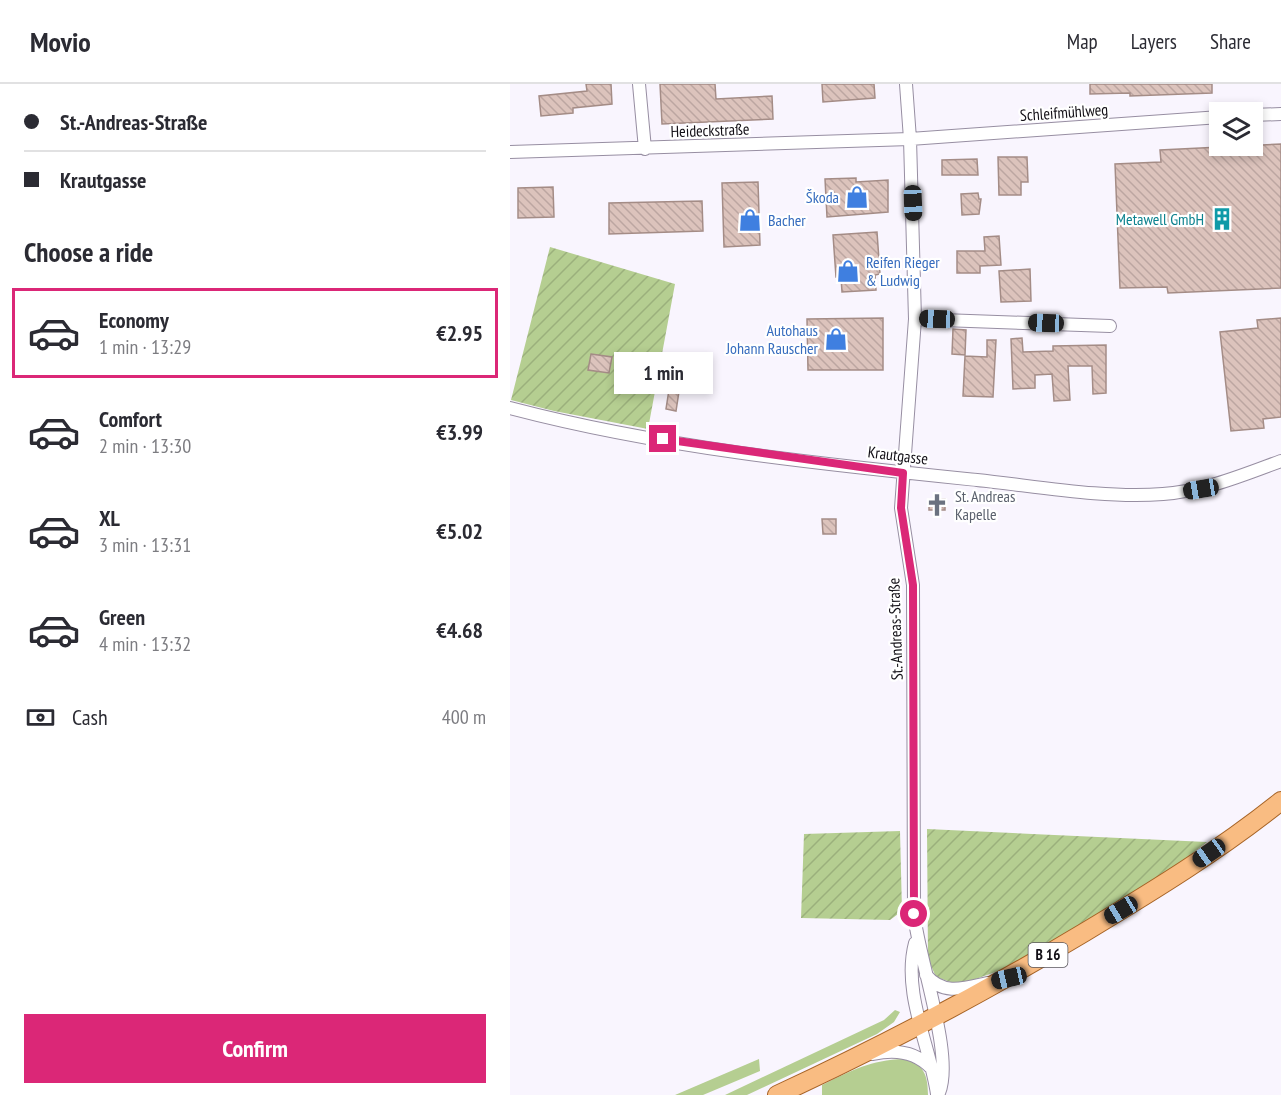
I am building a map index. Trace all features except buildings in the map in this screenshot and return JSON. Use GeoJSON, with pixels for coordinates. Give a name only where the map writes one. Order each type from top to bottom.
{"type":"FeatureCollection","features":[{"type":"Feature","properties":{"kind":"main road","name":"B 16"},"geometry":{"type":"LineString","coordinates":[[777,1095],[857,1058],[1009,978],[1156,890],[1281,801]]}},
{"type":"Feature","properties":{"kind":"street"},"geometry":{"type":"LineString","coordinates":[[639,84],[645,149]]}},
{"type":"Feature","properties":{"kind":"street","name":"St.-Andreas-Straße"},"geometry":{"type":"LineString","coordinates":[[906,84],[910,139],[915,319],[901,508],[913,585],[916,939]]}},
{"type":"Feature","properties":{"kind":"street"},"geometry":{"type":"LineString","coordinates":[[1263,115],[1281,114]]}},
{"type":"Feature","properties":{"kind":"street","name":"Schleifmühlweg"},"geometry":{"type":"LineString","coordinates":[[910,139],[1209,118]]}},
{"type":"Feature","properties":{"kind":"street","name":"Heideckstraße"},"geometry":{"type":"LineString","coordinates":[[510,152],[910,139]]}},
{"type":"Feature","properties":{"kind":"street"},"geometry":{"type":"LineString","coordinates":[[915,319],[1110,326]]}},
{"type":"Feature","properties":{"kind":"street","name":"Krautgasse"},"geometry":{"type":"LineString","coordinates":[[510,408],[551,419],[685,443],[903,473],[1125,494],[1163,494],[1201,489],[1281,461]]}},
{"type":"Feature","properties":{"kind":"street"},"geometry":{"type":"LineString","coordinates":[[916,939],[925,974],[931,1068],[937,1095]]}},
{"type":"Feature","properties":{"kind":"street"},"geometry":{"type":"LineString","coordinates":[[916,939],[913,979],[944,1062],[942,1087],[937,1095]]}},
{"type":"Feature","properties":{"kind":"street"},"geometry":{"type":"LineString","coordinates":[[925,974],[936,986],[954,990],[1009,978]]}},
{"type":"Feature","properties":{"kind":"street"},"geometry":{"type":"LineString","coordinates":[[857,1058],[882,1052],[911,1053],[931,1068]]}},
{"type":"Feature","properties":{"kind":"green space"},"geometry":{"type":"Polygon","coordinates":[[[550,247],[675,284],[648,429],[554,411],[511,400],[550,247]]]}},
{"type":"Feature","properties":{"kind":"green space"},"geometry":{"type":"Polygon","coordinates":[[[927,829],[1207,842],[1152,884],[1001,970],[959,985],[936,977],[928,959],[927,829]]]}},
{"type":"Feature","properties":{"kind":"green space"},"geometry":{"type":"Polygon","coordinates":[[[900,831],[902,911],[890,920],[801,918],[804,834],[900,831]]]}},
{"type":"Feature","properties":{"kind":"green space"},"geometry":{"type":"Polygon","coordinates":[[[895,1010],[900,1012],[894,1022],[877,1034],[747,1095],[725,1095],[884,1020],[895,1010]]]}},
{"type":"Feature","properties":{"kind":"green space"},"geometry":{"type":"Polygon","coordinates":[[[759,1059],[760,1071],[703,1095],[675,1095],[759,1059]]]}},
{"type":"Feature","properties":{"kind":"green space"},"geometry":{"type":"Polygon","coordinates":[[[904,1059],[916,1064],[924,1071],[928,1095],[822,1095],[822,1085],[853,1070],[881,1061],[904,1059]]]}},
{"type":"Feature","properties":{"kind":"place","name":"Škoda"},"geometry":{"type":"Point","coordinates":[857,197]}},
{"type":"Feature","properties":{"kind":"place","name":"Metawell GmbH"},"geometry":{"type":"Point","coordinates":[1222,219]}},
{"type":"Feature","properties":{"kind":"place","name":"Bacher"},"geometry":{"type":"Point","coordinates":[750,220]}},
{"type":"Feature","properties":{"kind":"place","name":"Reifen Rieger & Ludwig"},"geometry":{"type":"Point","coordinates":[848,271]}},
{"type":"Feature","properties":{"kind":"place","name":"Autohaus Johann Rauscher"},"geometry":{"type":"Point","coordinates":[836,339]}},
{"type":"Feature","properties":{"kind":"place","name":"St. Andreas Kapelle"},"geometry":{"type":"Point","coordinates":[937,505]}},
{"type":"Feature","properties":{"kind":"route"},"geometry":{"type":"LineString","coordinates":[[663,439],[903,473],[901,508],[913,585],[914,914]]}}]}
